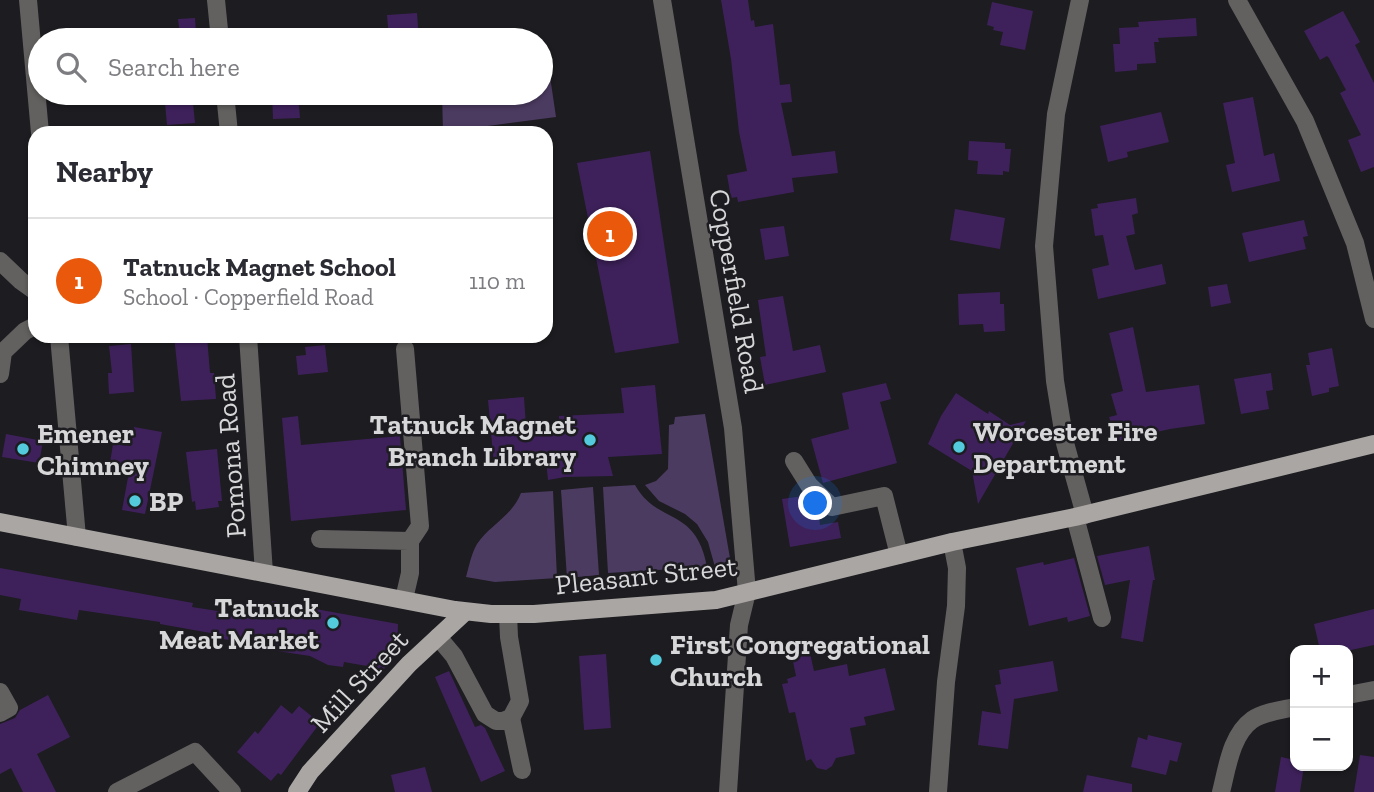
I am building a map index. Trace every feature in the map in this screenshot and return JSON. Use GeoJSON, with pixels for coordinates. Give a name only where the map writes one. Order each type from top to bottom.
{"type":"FeatureCollection","features":[{"type":"Feature","properties":{"kind":"main road","name":"Pleasant Street"},"geometry":{"type":"LineString","coordinates":[[0,522],[404,600],[465,611],[508,614],[701,601],[747,592],[952,542],[1080,516],[1374,444]]}},
{"type":"Feature","properties":{"kind":"main road","name":"Mill Street"},"geometry":{"type":"LineString","coordinates":[[297,792],[318,762],[409,664],[465,611]]}},
{"type":"Feature","properties":{"kind":"street"},"geometry":{"type":"LineString","coordinates":[[28,0],[31,28]]}},
{"type":"Feature","properties":{"kind":"street"},"geometry":{"type":"LineString","coordinates":[[216,0],[219,28]]}},
{"type":"Feature","properties":{"kind":"street","name":"Copperfield Road"},"geometry":{"type":"LineString","coordinates":[[662,0],[733,428],[747,592],[738,625],[728,792]]}},
{"type":"Feature","properties":{"kind":"street"},"geometry":{"type":"LineString","coordinates":[[1080,0],[1056,114],[1044,246],[1055,382],[1065,443],[1102,618]]}},
{"type":"Feature","properties":{"kind":"street"},"geometry":{"type":"LineString","coordinates":[[1237,0],[1305,121],[1355,243],[1374,319]]}},
{"type":"Feature","properties":{"kind":"street"},"geometry":{"type":"LineString","coordinates":[[37,105],[39,126]]}},
{"type":"Feature","properties":{"kind":"street"},"geometry":{"type":"LineString","coordinates":[[226,105],[228,126]]}},
{"type":"Feature","properties":{"kind":"street"},"geometry":{"type":"LineString","coordinates":[[0,261],[28,286]]}},
{"type":"Feature","properties":{"kind":"street"},"geometry":{"type":"LineString","coordinates":[[0,374],[3,352],[28,330]]}},
{"type":"Feature","properties":{"kind":"street"},"geometry":{"type":"LineString","coordinates":[[60,343],[77,537]]}},
{"type":"Feature","properties":{"kind":"street","name":"Pomona Road"},"geometry":{"type":"LineString","coordinates":[[248,343],[264,573]]}},
{"type":"Feature","properties":{"kind":"street"},"geometry":{"type":"LineString","coordinates":[[404,600],[410,573],[410,541],[420,526],[405,349]]}},
{"type":"Feature","properties":{"kind":"street"},"geometry":{"type":"LineString","coordinates":[[794,461],[809,485],[832,508],[884,496],[899,555]]}},
{"type":"Feature","properties":{"kind":"street"},"geometry":{"type":"LineString","coordinates":[[320,539],[410,541]]}},
{"type":"Feature","properties":{"kind":"street"},"geometry":{"type":"LineString","coordinates":[[938,792],[946,682],[956,606],[957,568],[952,542]]}},
{"type":"Feature","properties":{"kind":"street"},"geometry":{"type":"LineString","coordinates":[[508,614],[509,637],[520,701],[511,718],[522,770]]}},
{"type":"Feature","properties":{"kind":"street"},"geometry":{"type":"LineString","coordinates":[[438,637],[454,656],[485,714],[496,721],[511,718]]}},
{"type":"Feature","properties":{"kind":"street"},"geometry":{"type":"LineString","coordinates":[[1353,694],[1374,690]]}},
{"type":"Feature","properties":{"kind":"street"},"geometry":{"type":"LineString","coordinates":[[0,692],[9,708],[0,713]]}},
{"type":"Feature","properties":{"kind":"street"},"geometry":{"type":"LineString","coordinates":[[1221,792],[1236,738],[1250,721],[1267,713],[1290,708]]}},
{"type":"Feature","properties":{"kind":"street"},"geometry":{"type":"LineString","coordinates":[[117,792],[195,752],[232,792]]}},
{"type":"Feature","properties":{"kind":"shaded area"},"geometry":{"type":"Polygon","coordinates":[[[553,97],[556,117],[488,126],[443,126],[442,105],[553,105],[553,97]]]}},
{"type":"Feature","properties":{"kind":"shaded area"},"geometry":{"type":"Polygon","coordinates":[[[705,414],[731,564],[715,567],[708,542],[697,524],[685,514],[659,501],[645,485],[656,481],[668,469],[669,425],[674,424],[675,417],[705,414]]]}},
{"type":"Feature","properties":{"kind":"shaded area"},"geometry":{"type":"Polygon","coordinates":[[[635,485],[644,498],[694,534],[702,548],[707,567],[608,573],[603,487],[635,485]]]}},
{"type":"Feature","properties":{"kind":"shaded area"},"geometry":{"type":"Polygon","coordinates":[[[593,487],[599,575],[567,578],[561,490],[593,487]]]}},
{"type":"Feature","properties":{"kind":"shaded area"},"geometry":{"type":"Polygon","coordinates":[[[553,491],[557,578],[495,582],[466,577],[477,544],[507,514],[521,493],[553,491]]]}},
{"type":"Feature","properties":{"kind":"building"},"geometry":{"type":"Polygon","coordinates":[[[721,0],[748,0],[751,21],[754,20],[755,27],[773,24],[780,85],[790,84],[792,102],[781,103],[792,156],[835,151],[838,173],[792,178],[794,192],[738,202],[737,197],[731,198],[727,175],[747,171],[721,0]]]}},
{"type":"Feature","properties":{"kind":"building"},"geometry":{"type":"Polygon","coordinates":[[[992,2],[1033,11],[1025,50],[1000,45],[1003,32],[993,30],[994,27],[987,25],[992,2]]]}},
{"type":"Feature","properties":{"kind":"building"},"geometry":{"type":"Polygon","coordinates":[[[1343,11],[1360,42],[1355,45],[1374,83],[1374,167],[1361,172],[1348,140],[1361,135],[1340,93],[1346,90],[1329,58],[1327,56],[1320,60],[1304,31],[1343,11]]]}},
{"type":"Feature","properties":{"kind":"building"},"geometry":{"type":"Polygon","coordinates":[[[417,13],[418,28],[388,28],[387,15],[417,13]]]}},
{"type":"Feature","properties":{"kind":"building"},"geometry":{"type":"Polygon","coordinates":[[[195,18],[196,28],[179,28],[178,19],[195,18]]]}},
{"type":"Feature","properties":{"kind":"building"},"geometry":{"type":"Polygon","coordinates":[[[1196,18],[1197,36],[1158,38],[1159,42],[1154,42],[1156,63],[1137,64],[1137,70],[1115,72],[1113,44],[1120,44],[1119,28],[1139,27],[1138,22],[1196,18]]]}},
{"type":"Feature","properties":{"kind":"building"},"geometry":{"type":"Polygon","coordinates":[[[1253,97],[1264,156],[1274,153],[1280,181],[1232,192],[1226,165],[1235,163],[1223,103],[1253,97]]]}},
{"type":"Feature","properties":{"kind":"building"},"geometry":{"type":"Polygon","coordinates":[[[165,105],[193,105],[195,123],[167,125],[165,105]]]}},
{"type":"Feature","properties":{"kind":"building"},"geometry":{"type":"Polygon","coordinates":[[[272,105],[299,105],[300,118],[273,119],[272,105]]]}},
{"type":"Feature","properties":{"kind":"building"},"geometry":{"type":"Polygon","coordinates":[[[1161,112],[1169,142],[1127,152],[1128,157],[1108,162],[1100,126],[1161,112]]]}},
{"type":"Feature","properties":{"kind":"building"},"geometry":{"type":"Polygon","coordinates":[[[969,141],[1005,143],[1005,149],[1011,149],[1009,172],[1003,171],[1003,175],[977,174],[978,161],[968,160],[969,141]]]}},
{"type":"Feature","properties":{"kind":"building"},"geometry":{"type":"Polygon","coordinates":[[[650,151],[679,343],[615,353],[577,163],[650,151]]]}},
{"type":"Feature","properties":{"kind":"building"},"geometry":{"type":"Polygon","coordinates":[[[1136,198],[1138,213],[1132,215],[1135,234],[1126,236],[1135,270],[1162,264],[1166,284],[1098,299],[1092,269],[1109,265],[1103,235],[1095,236],[1091,209],[1098,208],[1097,204],[1136,198]]]}},
{"type":"Feature","properties":{"kind":"building"},"geometry":{"type":"Polygon","coordinates":[[[955,209],[1005,218],[1000,249],[950,240],[955,209]]]}},
{"type":"Feature","properties":{"kind":"building"},"geometry":{"type":"Polygon","coordinates":[[[1304,220],[1308,236],[1303,237],[1306,249],[1249,262],[1242,233],[1304,220]]]}},
{"type":"Feature","properties":{"kind":"building"},"geometry":{"type":"Polygon","coordinates":[[[784,226],[789,256],[765,260],[760,229],[784,226]]]}},
{"type":"Feature","properties":{"kind":"building"},"geometry":{"type":"Polygon","coordinates":[[[1227,284],[1231,303],[1211,307],[1208,287],[1227,284]]]}},
{"type":"Feature","properties":{"kind":"building"},"geometry":{"type":"Polygon","coordinates":[[[1000,292],[1000,304],[1004,304],[1005,331],[984,332],[983,324],[959,325],[958,294],[1000,292]]]}},
{"type":"Feature","properties":{"kind":"building"},"geometry":{"type":"Polygon","coordinates":[[[783,296],[793,351],[820,345],[826,372],[765,385],[760,357],[766,356],[758,300],[783,296]]]}},
{"type":"Feature","properties":{"kind":"building"},"geometry":{"type":"Polygon","coordinates":[[[1133,327],[1146,392],[1199,385],[1205,424],[1117,441],[1109,417],[1117,415],[1111,394],[1123,391],[1109,333],[1133,327]]]}},
{"type":"Feature","properties":{"kind":"building"},"geometry":{"type":"Polygon","coordinates":[[[175,343],[208,343],[216,399],[181,401],[175,343]]]}},
{"type":"Feature","properties":{"kind":"building"},"geometry":{"type":"Polygon","coordinates":[[[131,344],[134,392],[109,394],[108,373],[112,373],[109,346],[131,344]]]}},
{"type":"Feature","properties":{"kind":"building"},"geometry":{"type":"Polygon","coordinates":[[[325,345],[328,372],[298,375],[296,356],[306,355],[305,347],[325,345]]]}},
{"type":"Feature","properties":{"kind":"building"},"geometry":{"type":"Polygon","coordinates":[[[1332,348],[1339,386],[1329,388],[1329,392],[1312,396],[1306,365],[1310,365],[1308,353],[1332,348]]]}},
{"type":"Feature","properties":{"kind":"building"},"geometry":{"type":"Polygon","coordinates":[[[1271,373],[1273,390],[1266,391],[1269,409],[1241,414],[1234,379],[1271,373]]]}},
{"type":"Feature","properties":{"kind":"building"},"geometry":{"type":"Polygon","coordinates":[[[886,383],[891,399],[880,402],[897,463],[823,483],[811,439],[849,429],[842,393],[886,383]]]}},
{"type":"Feature","properties":{"kind":"building"},"geometry":{"type":"Polygon","coordinates":[[[655,385],[662,454],[608,457],[613,476],[548,480],[546,460],[494,465],[488,400],[524,397],[526,426],[559,424],[559,416],[624,413],[621,388],[655,385]]]}},
{"type":"Feature","properties":{"kind":"building"},"geometry":{"type":"Polygon","coordinates":[[[956,393],[1010,425],[1026,421],[978,504],[972,471],[928,444],[956,393]]]}},
{"type":"Feature","properties":{"kind":"building"},"geometry":{"type":"Polygon","coordinates":[[[298,416],[301,445],[400,436],[406,510],[291,521],[282,418],[298,416]]]}},
{"type":"Feature","properties":{"kind":"building"},"geometry":{"type":"Polygon","coordinates":[[[134,427],[162,432],[145,514],[122,510],[129,472],[109,469],[113,444],[131,446],[134,427]]]}},
{"type":"Feature","properties":{"kind":"building","name":"Emener Chimney"},"geometry":{"type":"Polygon","coordinates":[[[6,434],[43,441],[39,463],[2,457],[6,434]]]}},
{"type":"Feature","properties":{"kind":"building"},"geometry":{"type":"Polygon","coordinates":[[[217,449],[222,501],[218,501],[219,507],[196,510],[195,501],[192,502],[186,452],[217,449]]]}},
{"type":"Feature","properties":{"kind":"building"},"geometry":{"type":"Polygon","coordinates":[[[804,496],[818,509],[820,525],[838,522],[841,538],[790,547],[782,499],[804,496]]]}},
{"type":"Feature","properties":{"kind":"building"},"geometry":{"type":"Polygon","coordinates":[[[1149,546],[1155,580],[1143,642],[1121,638],[1130,580],[1105,585],[1097,556],[1149,546]]]}},
{"type":"Feature","properties":{"kind":"building"},"geometry":{"type":"Polygon","coordinates":[[[1074,558],[1090,616],[1068,622],[1067,617],[1029,626],[1016,568],[1074,558]]]}},
{"type":"Feature","properties":{"kind":"building"},"geometry":{"type":"Polygon","coordinates":[[[0,568],[193,603],[192,607],[269,619],[272,601],[398,624],[397,654],[384,669],[344,662],[343,667],[328,665],[310,656],[264,649],[265,645],[215,638],[216,634],[160,622],[79,610],[77,620],[19,610],[21,599],[0,595],[0,568]]]}},
{"type":"Feature","properties":{"kind":"building"},"geometry":{"type":"Polygon","coordinates":[[[1374,609],[1374,645],[1353,650],[1353,645],[1319,645],[1314,624],[1374,609]]]}},
{"type":"Feature","properties":{"kind":"building"},"geometry":{"type":"Polygon","coordinates":[[[810,653],[814,671],[847,664],[849,676],[885,668],[895,710],[864,717],[866,725],[850,728],[855,754],[836,758],[826,770],[817,768],[811,759],[806,761],[795,712],[789,713],[782,684],[788,683],[787,679],[796,676],[792,657],[810,653]]]}},
{"type":"Feature","properties":{"kind":"building"},"geometry":{"type":"Polygon","coordinates":[[[606,654],[611,728],[584,730],[579,656],[606,654]]]}},
{"type":"Feature","properties":{"kind":"building"},"geometry":{"type":"Polygon","coordinates":[[[1053,661],[1058,691],[1014,699],[1008,749],[978,745],[982,711],[1001,714],[995,685],[1001,684],[999,670],[1053,661]]]}},
{"type":"Feature","properties":{"kind":"building"},"geometry":{"type":"Polygon","coordinates":[[[449,671],[475,727],[481,725],[485,728],[505,771],[481,782],[435,677],[449,671]]]}},
{"type":"Feature","properties":{"kind":"building"},"geometry":{"type":"Polygon","coordinates":[[[48,695],[70,737],[37,754],[56,792],[23,792],[11,768],[0,774],[0,724],[15,718],[20,710],[48,695]]]}},
{"type":"Feature","properties":{"kind":"building"},"geometry":{"type":"Polygon","coordinates":[[[281,705],[292,714],[299,706],[320,723],[281,775],[278,773],[271,781],[237,752],[255,731],[258,734],[281,705]]]}},
{"type":"Feature","properties":{"kind":"building"},"geometry":{"type":"Polygon","coordinates":[[[1148,735],[1182,743],[1177,762],[1170,760],[1166,775],[1131,767],[1138,737],[1147,740],[1148,735]]]}},
{"type":"Feature","properties":{"kind":"building"},"geometry":{"type":"Polygon","coordinates":[[[1360,755],[1374,757],[1374,792],[1354,792],[1360,755]]]}},
{"type":"Feature","properties":{"kind":"building"},"geometry":{"type":"Polygon","coordinates":[[[1281,757],[1290,759],[1290,771],[1303,771],[1300,792],[1275,792],[1281,757]]]}},
{"type":"Feature","properties":{"kind":"building"},"geometry":{"type":"Polygon","coordinates":[[[425,767],[432,792],[395,792],[391,775],[425,767]]]}},
{"type":"Feature","properties":{"kind":"building"},"geometry":{"type":"Polygon","coordinates":[[[1087,775],[1132,784],[1132,792],[1083,792],[1087,775]]]}},
{"type":"Feature","properties":{"kind":"place","name":"Tatnuck Magnet School"},"geometry":{"type":"Point","coordinates":[610,234]}},
{"type":"Feature","properties":{"kind":"place","name":"Tatnuck Magnet Branch Library"},"geometry":{"type":"Point","coordinates":[590,440]}},
{"type":"Feature","properties":{"kind":"place","name":"Worcester Fire Department"},"geometry":{"type":"Point","coordinates":[959,447]}},
{"type":"Feature","properties":{"kind":"place","name":"Emener Chimney"},"geometry":{"type":"Point","coordinates":[23,449]}},
{"type":"Feature","properties":{"kind":"place","name":"BP"},"geometry":{"type":"Point","coordinates":[135,501]}},
{"type":"Feature","properties":{"kind":"place","name":"Tatnuck Meat Market"},"geometry":{"type":"Point","coordinates":[333,623]}},
{"type":"Feature","properties":{"kind":"place","name":"First Congregational Church"},"geometry":{"type":"Point","coordinates":[656,660]}}]}
